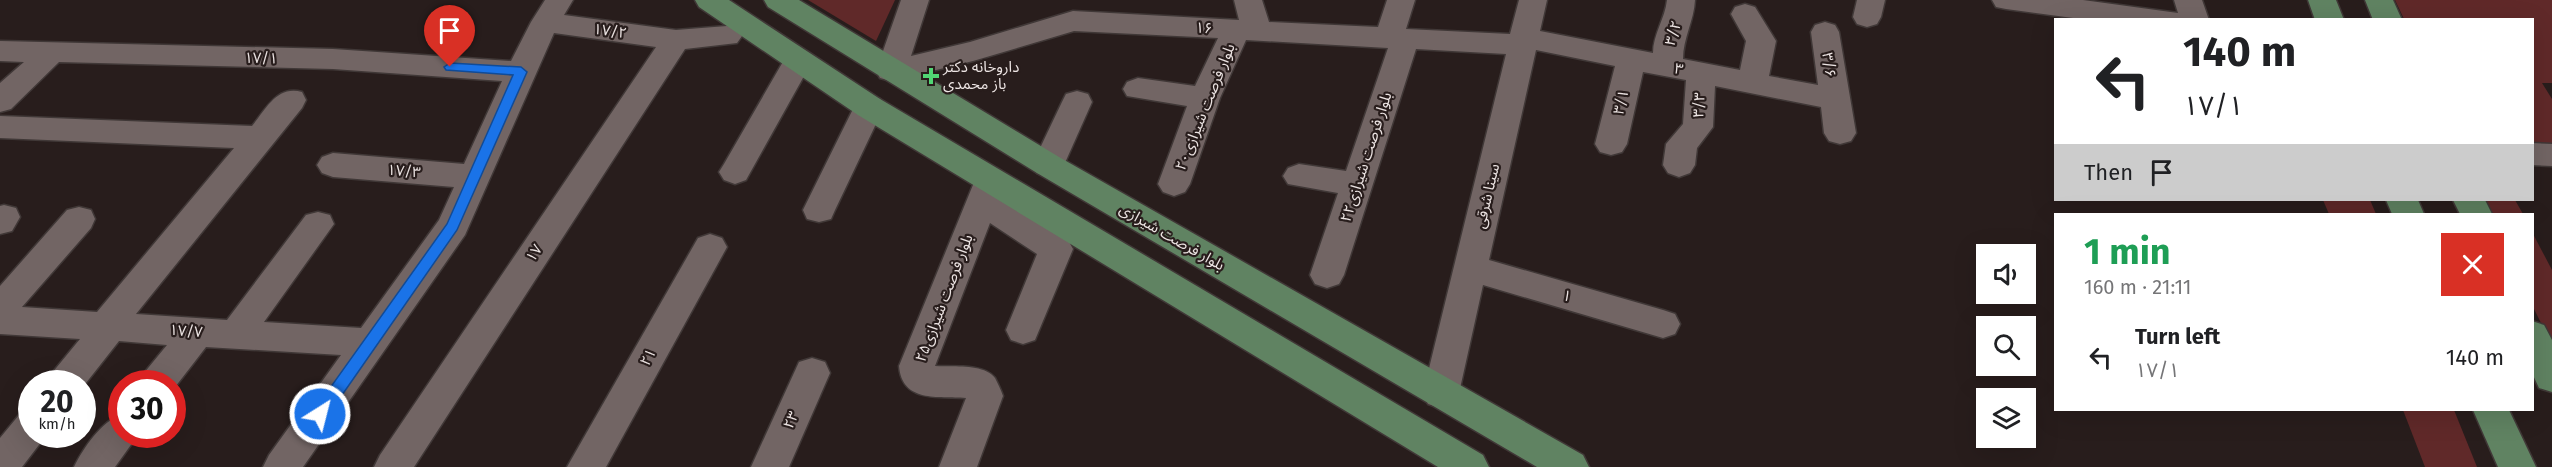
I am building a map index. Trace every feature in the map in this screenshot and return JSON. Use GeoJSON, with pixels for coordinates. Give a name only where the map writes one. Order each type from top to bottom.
{"type":"FeatureCollection","features":[{"type":"Feature","properties":{"kind":"main road"},"geometry":{"type":"LineString","coordinates":[[709,0],[868,106],[986,191]]}},
{"type":"Feature","properties":{"kind":"main road","name":"بلوار فرصت شیرازی"},"geometry":{"type":"LineString","coordinates":[[778,0],[1048,165],[1570,467]]}},
{"type":"Feature","properties":{"kind":"main road"},"geometry":{"type":"LineString","coordinates":[[2322,0],[2329,18]]}},
{"type":"Feature","properties":{"kind":"main road"},"geometry":{"type":"LineString","coordinates":[[2379,0],[2387,18]]}},
{"type":"Feature","properties":{"kind":"main road"},"geometry":{"type":"LineString","coordinates":[[1058,235],[1431,457],[1470,467]]}},
{"type":"Feature","properties":{"kind":"main road"},"geometry":{"type":"LineString","coordinates":[[2534,339],[2552,377]]}},
{"type":"Feature","properties":{"kind":"main road"},"geometry":{"type":"LineString","coordinates":[[2491,411],[2517,467]]}},
{"type":"Feature","properties":{"kind":"street"},"geometry":{"type":"LineString","coordinates":[[891,71],[915,0]]}},
{"type":"Feature","properties":{"kind":"street"},"geometry":{"type":"LineString","coordinates":[[1246,30],[1248,0]]}},
{"type":"Feature","properties":{"kind":"street","name":"بلوار فرصت شیرازی۲۲"},"geometry":{"type":"LineString","coordinates":[[1327,275],[1357,184],[1397,39],[1401,0]]}},
{"type":"Feature","properties":{"kind":"street","name":"سینا شرقی"},"geometry":{"type":"LineString","coordinates":[[1441,393],[1533,0]]}},
{"type":"Feature","properties":{"kind":"street","name":"۳/۲"},"geometry":{"type":"LineString","coordinates":[[1668,66],[1668,43],[1680,12],[1681,0]]}},
{"type":"Feature","properties":{"kind":"street"},"geometry":{"type":"LineString","coordinates":[[2006,0],[2042,2],[2155,18]]}},
{"type":"Feature","properties":{"kind":"street"},"geometry":{"type":"LineString","coordinates":[[2188,0],[2194,18]]}},
{"type":"Feature","properties":{"kind":"street"},"geometry":{"type":"LineString","coordinates":[[282,467],[453,226],[521,72],[552,11]]}},
{"type":"Feature","properties":{"kind":"street","name":"۱۷/۲"},"geometry":{"type":"LineString","coordinates":[[552,11],[676,40],[728,36]]}},
{"type":"Feature","properties":{"kind":"street"},"geometry":{"type":"LineString","coordinates":[[1745,14],[1761,41],[1752,83]]}},
{"type":"Feature","properties":{"kind":"street","name":"۱۶"},"geometry":{"type":"LineString","coordinates":[[891,71],[973,51],[1073,21],[1397,39],[1523,42]]}},
{"type":"Feature","properties":{"kind":"street","name":"بلوار فرصت شیرازی۲۰"},"geometry":{"type":"LineString","coordinates":[[1174,184],[1205,98],[1246,30]]}},
{"type":"Feature","properties":{"kind":"street","name":"۳/۶"},"geometry":{"type":"LineString","coordinates":[[1825,32],[1840,133]]}},
{"type":"Feature","properties":{"kind":"street","name":"۱۷"},"geometry":{"type":"LineString","coordinates":[[393,467],[676,40]]}},
{"type":"Feature","properties":{"kind":"street","name":"۳"},"geometry":{"type":"LineString","coordinates":[[1523,42],[1631,59],[1834,99]]}},
{"type":"Feature","properties":{"kind":"street","name":"۱۷/۱"},"geometry":{"type":"LineString","coordinates":[[0,51],[333,59],[521,72]]}},
{"type":"Feature","properties":{"kind":"street"},"geometry":{"type":"LineString","coordinates":[[0,101],[51,53]]}},
{"type":"Feature","properties":{"kind":"street","name":"۳/۱"},"geometry":{"type":"LineString","coordinates":[[1611,144],[1631,59]]}},
{"type":"Feature","properties":{"kind":"street"},"geometry":{"type":"LineString","coordinates":[[735,172],[798,60]]}},
{"type":"Feature","properties":{"kind":"street","name":"۳/۳"},"geometry":{"type":"LineString","coordinates":[[1679,165],[1682,144],[1698,127],[1701,73]]}},
{"type":"Feature","properties":{"kind":"street"},"geometry":{"type":"LineString","coordinates":[[1138,89],[1205,98]]}},
{"type":"Feature","properties":{"kind":"street"},"geometry":{"type":"LineString","coordinates":[[75,370],[107,327],[291,100]]}},
{"type":"Feature","properties":{"kind":"street"},"geometry":{"type":"LineString","coordinates":[[1048,165],[1077,102]]}},
{"type":"Feature","properties":{"kind":"street"},"geometry":{"type":"LineString","coordinates":[[819,210],[868,106]]}},
{"type":"Feature","properties":{"kind":"street"},"geometry":{"type":"LineString","coordinates":[[0,127],[261,138]]}},
{"type":"Feature","properties":{"kind":"street"},"geometry":{"type":"LineString","coordinates":[[2534,154],[2552,155]]}},
{"type":"Feature","properties":{"kind":"street","name":"۱۷/۳"},"geometry":{"type":"LineString","coordinates":[[333,165],[474,177]]}},
{"type":"Feature","properties":{"kind":"street"},"geometry":{"type":"LineString","coordinates":[[1299,176],[1357,184]]}},
{"type":"Feature","properties":{"kind":"street"},"geometry":{"type":"LineString","coordinates":[[986,191],[1058,235],[1023,330]]}},
{"type":"Feature","properties":{"kind":"street","name":"بلوار فرصت شیرازی۲۵"},"geometry":{"type":"LineString","coordinates":[[958,467],[985,396],[981,387],[974,383],[923,380],[918,376],[916,366],[986,191]]}},
{"type":"Feature","properties":{"kind":"street"},"geometry":{"type":"LineString","coordinates":[[0,309],[79,219]]}},
{"type":"Feature","properties":{"kind":"street"},"geometry":{"type":"LineString","coordinates":[[235,335],[318,224]]}},
{"type":"Feature","properties":{"kind":"street","name":"۲۱"},"geometry":{"type":"LineString","coordinates":[[586,467],[710,246]]}},
{"type":"Feature","properties":{"kind":"street","name":"۱"},"geometry":{"type":"LineString","coordinates":[[1470,268],[1663,324]]}},
{"type":"Feature","properties":{"kind":"street","name":"۱۷/۷"},"geometry":{"type":"LineString","coordinates":[[0,320],[371,343]]}},
{"type":"Feature","properties":{"kind":"street"},"geometry":{"type":"LineString","coordinates":[[168,370],[197,332]]}},
{"type":"Feature","properties":{"kind":"street","name":"۲۳"},"geometry":{"type":"LineString","coordinates":[[770,467],[812,373]]}},
{"type":"Feature","properties":{"kind":"street"},"geometry":{"type":"LineString","coordinates":[[0,466],[18,444]]}},
{"type":"Feature","properties":{"kind":"street"},"geometry":{"type":"LineString","coordinates":[[93,467],[108,448]]}},
{"type":"Feature","properties":{"kind":"shaded area"},"geometry":{"type":"Polygon","coordinates":[[[808,0],[895,0],[876,41],[808,0]]]}},
{"type":"Feature","properties":{"kind":"shaded area"},"geometry":{"type":"Polygon","coordinates":[[[2395,0],[2552,0],[2552,83],[2542,83],[2552,99],[2552,145],[2534,144],[2534,18],[2404,18],[2395,0]]]}},
{"type":"Feature","properties":{"kind":"shaded area"},"geometry":{"type":"Polygon","coordinates":[[[2323,201],[2370,201],[2376,213],[2329,213],[2323,201]]]}},
{"type":"Feature","properties":{"kind":"shaded area"},"geometry":{"type":"Polygon","coordinates":[[[2484,201],[2516,201],[2522,213],[2490,213],[2484,201]]]}},
{"type":"Feature","properties":{"kind":"shaded area"},"geometry":{"type":"Polygon","coordinates":[[[2534,236],[2552,270],[2552,345],[2534,309],[2534,236]]]}},
{"type":"Feature","properties":{"kind":"shaded area"},"geometry":{"type":"Polygon","coordinates":[[[2403,411],[2454,411],[2477,467],[2425,467],[2403,411]]]}},
{"type":"Feature","properties":{"kind":"place","name":"داروخانه دکتر باز محمدی"},"geometry":{"type":"Point","coordinates":[931,76]}},
{"type":"Feature","properties":{"kind":"route"},"geometry":{"type":"LineString","coordinates":[[320,414],[453,226],[521,72],[450,67]]}}]}
